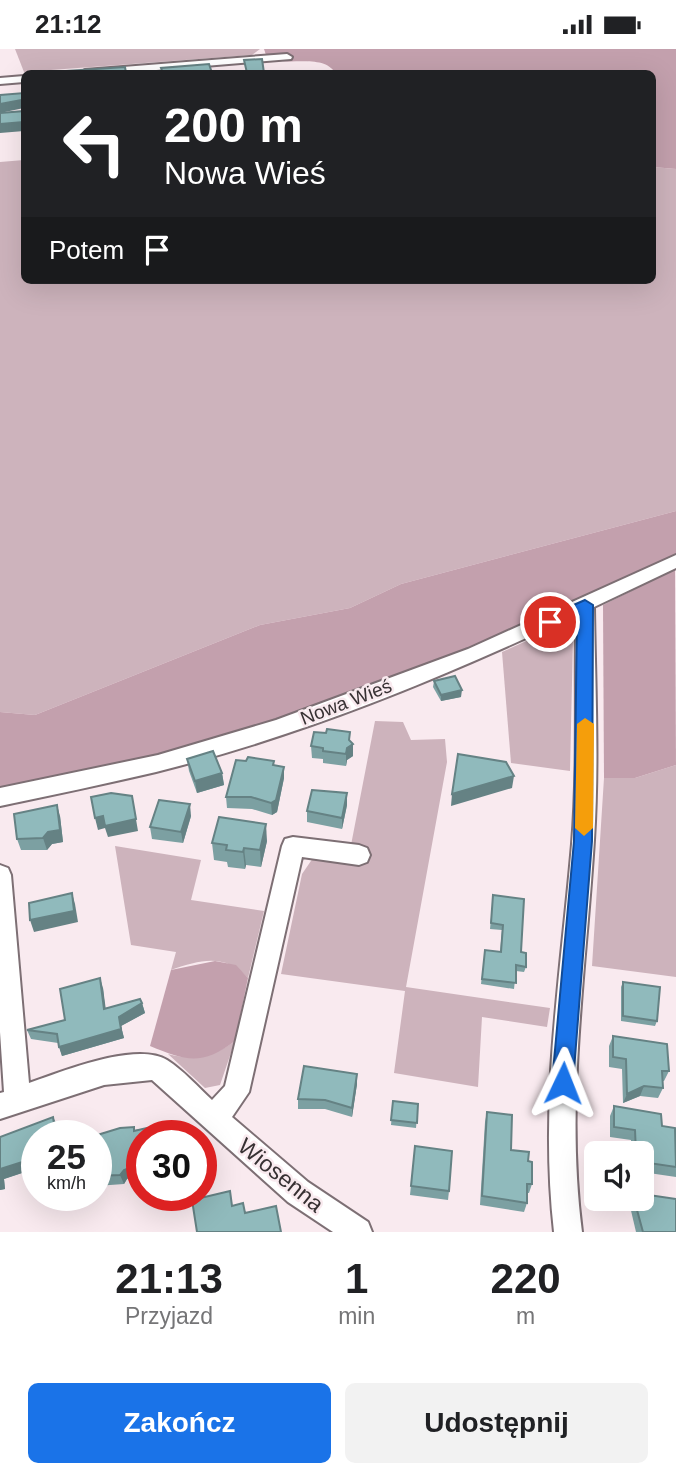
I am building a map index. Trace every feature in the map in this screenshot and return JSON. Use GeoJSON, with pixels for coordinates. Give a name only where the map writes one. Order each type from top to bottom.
{"type":"FeatureCollection","features":[{"type":"Feature","properties":{"kind":"street"},"geometry":{"type":"LineString","coordinates":[[123,70],[287,57]]}},
{"type":"Feature","properties":{"kind":"street"},"geometry":{"type":"LineString","coordinates":[[0,81],[21,79]]}},
{"type":"Feature","properties":{"kind":"street","name":"Nowa Wieś"},"geometry":{"type":"LineString","coordinates":[[0,797],[158,763],[253,737],[475,654],[676,561]]}},
{"type":"Feature","properties":{"kind":"street"},"geometry":{"type":"LineString","coordinates":[[568,1232],[562,1189],[563,1056],[583,841],[585,605]]}},
{"type":"Feature","properties":{"kind":"street"},"geometry":{"type":"LineString","coordinates":[[214,1118],[236,1092],[293,846],[359,855]]}},
{"type":"Feature","properties":{"kind":"street"},"geometry":{"type":"LineString","coordinates":[[0,875],[9,1104]]}},
{"type":"Feature","properties":{"kind":"street","name":"Wiosenna"},"geometry":{"type":"LineString","coordinates":[[9,1104],[141,1065],[158,1069],[298,1192],[329,1224],[358,1232]]}},
{"type":"Feature","properties":{"kind":"shaded area"},"geometry":{"type":"Polygon","coordinates":[[[15,49],[260,49],[252,55],[23,70],[15,49]]]}},
{"type":"Feature","properties":{"kind":"shaded area"},"geometry":{"type":"Polygon","coordinates":[[[264,49],[676,49],[676,169],[656,167],[656,70],[332,70],[322,63],[267,58],[264,49]]]}},
{"type":"Feature","properties":{"kind":"shaded area"},"geometry":{"type":"Polygon","coordinates":[[[21,160],[21,284],[656,284],[656,167],[676,169],[676,511],[401,584],[350,608],[260,625],[35,715],[0,712],[0,162],[21,160]]]}},
{"type":"Feature","properties":{"kind":"shaded area"},"geometry":{"type":"Polygon","coordinates":[[[676,511],[676,554],[454,655],[341,699],[226,738],[142,761],[0,793],[0,712],[35,715],[260,625],[350,608],[401,584],[676,511]]]}},
{"type":"Feature","properties":{"kind":"shaded area"},"geometry":{"type":"Polygon","coordinates":[[[675,569],[676,765],[635,778],[604,778],[603,605],[675,569]]]}},
{"type":"Feature","properties":{"kind":"shaded area"},"geometry":{"type":"Polygon","coordinates":[[[551,630],[573,638],[570,771],[511,763],[502,652],[551,630]]]}},
{"type":"Feature","properties":{"kind":"shaded area"},"geometry":{"type":"Polygon","coordinates":[[[375,721],[403,722],[411,740],[445,739],[447,762],[406,987],[550,1008],[547,1027],[482,1017],[478,1087],[394,1073],[405,991],[281,974],[302,874],[313,858],[367,863],[368,847],[351,845],[375,721]]]}},
{"type":"Feature","properties":{"kind":"shaded area"},"geometry":{"type":"Polygon","coordinates":[[[676,765],[676,977],[592,966],[604,778],[635,778],[676,765]]]}},
{"type":"Feature","properties":{"kind":"shaded area"},"geometry":{"type":"Polygon","coordinates":[[[115,846],[201,860],[191,900],[264,911],[248,978],[230,965],[212,961],[171,970],[176,952],[131,945],[115,846]]]}},
{"type":"Feature","properties":{"kind":"shaded area"},"geometry":{"type":"Polygon","coordinates":[[[215,961],[236,965],[248,978],[235,1041],[213,1054],[194,1059],[150,1046],[171,970],[215,961]]]}},
{"type":"Feature","properties":{"kind":"shaded area"},"geometry":{"type":"Polygon","coordinates":[[[235,1041],[220,1085],[205,1088],[168,1054],[203,1056],[219,1051],[235,1041]]]}},
{"type":"Feature","properties":{"kind":"building"},"geometry":{"type":"Polygon","coordinates":[[[262,59],[264,70],[246,70],[244,60],[262,59]]]}},
{"type":"Feature","properties":{"kind":"building"},"geometry":{"type":"Polygon","coordinates":[[[209,64],[211,70],[162,70],[161,68],[209,64]]]}},
{"type":"Feature","properties":{"kind":"building"},"geometry":{"type":"Polygon","coordinates":[[[125,67],[126,70],[80,70],[125,67]]]}},
{"type":"Feature","properties":{"kind":"building"},"geometry":{"type":"Polygon","coordinates":[[[21,93],[21,100],[0,104],[0,95],[21,93]]]}},
{"type":"Feature","properties":{"kind":"building"},"geometry":{"type":"Polygon","coordinates":[[[21,111],[21,122],[0,124],[0,113],[21,111]]]}},
{"type":"Feature","properties":{"kind":"building"},"geometry":{"type":"Polygon","coordinates":[[[455,676],[462,690],[441,695],[434,681],[455,676]]]}},
{"type":"Feature","properties":{"kind":"building"},"geometry":{"type":"Polygon","coordinates":[[[327,729],[350,732],[349,740],[353,744],[347,748],[346,754],[323,751],[323,748],[311,746],[314,732],[326,733],[327,729]]]}},
{"type":"Feature","properties":{"kind":"building"},"geometry":{"type":"Polygon","coordinates":[[[213,751],[222,773],[195,781],[187,759],[213,751]]]}},
{"type":"Feature","properties":{"kind":"building"},"geometry":{"type":"Polygon","coordinates":[[[458,754],[506,762],[514,776],[452,794],[458,754]]]}},
{"type":"Feature","properties":{"kind":"building"},"geometry":{"type":"Polygon","coordinates":[[[248,757],[274,761],[273,765],[284,767],[276,800],[271,803],[251,797],[226,797],[236,760],[246,761],[248,757]]]}},
{"type":"Feature","properties":{"kind":"building"},"geometry":{"type":"Polygon","coordinates":[[[312,790],[347,793],[342,818],[307,811],[312,790]]]}},
{"type":"Feature","properties":{"kind":"building"},"geometry":{"type":"Polygon","coordinates":[[[111,793],[132,796],[136,819],[105,826],[103,816],[95,818],[91,797],[111,793]]]}},
{"type":"Feature","properties":{"kind":"building"},"geometry":{"type":"Polygon","coordinates":[[[159,800],[190,804],[181,832],[150,827],[159,800]]]}},
{"type":"Feature","properties":{"kind":"building"},"geometry":{"type":"Polygon","coordinates":[[[57,805],[60,830],[48,832],[43,838],[17,839],[14,814],[57,805]]]}},
{"type":"Feature","properties":{"kind":"building"},"geometry":{"type":"Polygon","coordinates":[[[219,817],[266,824],[260,850],[226,850],[227,845],[212,843],[219,817]]]}},
{"type":"Feature","properties":{"kind":"building"},"geometry":{"type":"Polygon","coordinates":[[[72,893],[74,911],[30,920],[29,903],[72,893]]]}},
{"type":"Feature","properties":{"kind":"building"},"geometry":{"type":"Polygon","coordinates":[[[493,895],[524,899],[521,952],[526,953],[526,967],[516,965],[516,983],[482,979],[485,950],[501,952],[503,925],[491,923],[493,895]]]}},
{"type":"Feature","properties":{"kind":"building"},"geometry":{"type":"Polygon","coordinates":[[[100,978],[104,1009],[140,999],[142,1003],[119,1017],[121,1029],[59,1047],[57,1034],[27,1030],[65,1020],[60,989],[100,978]]]}},
{"type":"Feature","properties":{"kind":"building"},"geometry":{"type":"Polygon","coordinates":[[[623,982],[660,987],[657,1021],[623,1016],[623,982]]]}},
{"type":"Feature","properties":{"kind":"building"},"geometry":{"type":"Polygon","coordinates":[[[613,1036],[667,1044],[669,1071],[662,1071],[663,1088],[644,1086],[627,1094],[626,1059],[613,1057],[613,1036]]]}},
{"type":"Feature","properties":{"kind":"building"},"geometry":{"type":"Polygon","coordinates":[[[304,1066],[357,1074],[352,1108],[325,1100],[298,1099],[304,1066]]]}},
{"type":"Feature","properties":{"kind":"building"},"geometry":{"type":"Polygon","coordinates":[[[393,1101],[418,1104],[417,1123],[391,1120],[393,1101]]]}},
{"type":"Feature","properties":{"kind":"building"},"geometry":{"type":"Polygon","coordinates":[[[614,1106],[661,1114],[662,1126],[675,1128],[676,1167],[654,1164],[654,1141],[635,1141],[635,1130],[614,1127],[614,1106]]]}},
{"type":"Feature","properties":{"kind":"building"},"geometry":{"type":"Polygon","coordinates":[[[487,1112],[512,1115],[511,1150],[529,1152],[532,1184],[527,1184],[527,1203],[482,1196],[487,1112]]]}},
{"type":"Feature","properties":{"kind":"building"},"geometry":{"type":"Polygon","coordinates":[[[126,1128],[126,1169],[120,1175],[112,1175],[112,1130],[126,1128]]]}},
{"type":"Feature","properties":{"kind":"building"},"geometry":{"type":"Polygon","coordinates":[[[21,1129],[21,1162],[0,1169],[0,1137],[21,1129]]]}},
{"type":"Feature","properties":{"kind":"building"},"geometry":{"type":"Polygon","coordinates":[[[415,1146],[452,1151],[449,1191],[411,1186],[415,1146]]]}},
{"type":"Feature","properties":{"kind":"building"},"geometry":{"type":"Polygon","coordinates":[[[230,1191],[232,1206],[243,1203],[245,1213],[276,1206],[281,1232],[197,1232],[194,1211],[217,1211],[217,1194],[230,1191]]]}},
{"type":"Feature","properties":{"kind":"building"},"geometry":{"type":"Polygon","coordinates":[[[654,1196],[676,1199],[676,1232],[643,1232],[637,1211],[654,1211],[654,1196]]]}},
{"type":"Feature","properties":{"kind":"slow traffic"},"geometry":{"type":"LineString","coordinates":[[584,828],[585,724]]}},
{"type":"Feature","properties":{"kind":"route"},"geometry":{"type":"LineString","coordinates":[[550,622],[585,605],[586,784],[566,1009],[563,1083]]}}]}
